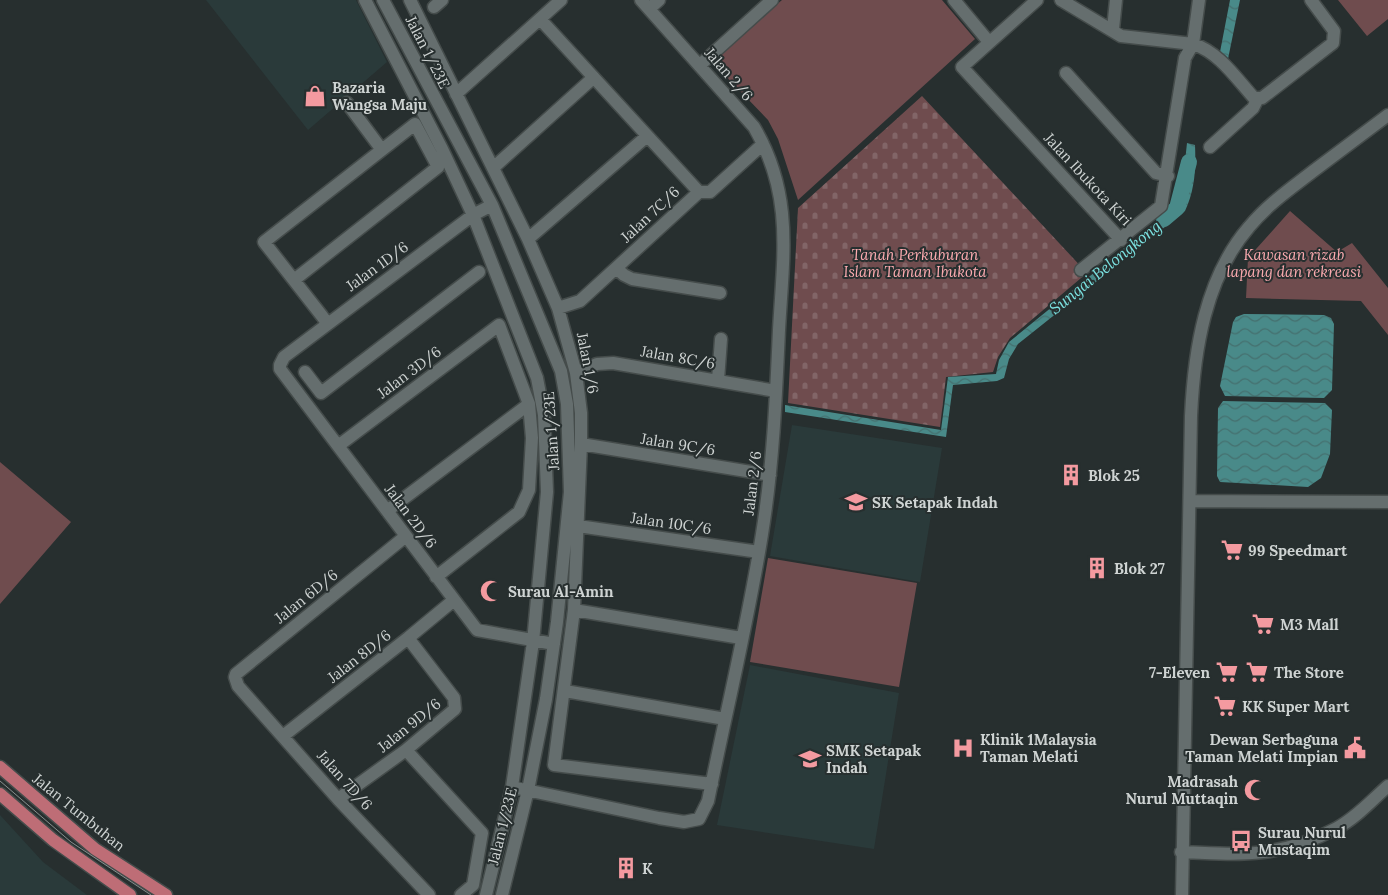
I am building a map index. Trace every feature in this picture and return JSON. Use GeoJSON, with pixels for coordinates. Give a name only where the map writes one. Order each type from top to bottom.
{"type":"FeatureCollection","features":[{"type":"Feature","properties":{"kind":"main road","name":"Jalan Tumbuhan"},"geometry":{"type":"LineString","coordinates":[[0,767],[95,849],[166,895]]}},
{"type":"Feature","properties":{"kind":"main road"},"geometry":{"type":"LineString","coordinates":[[0,794],[53,840],[130,895]]}},
{"type":"Feature","properties":{"kind":"street","name":"Jalan 1/23E"},"geometry":{"type":"LineString","coordinates":[[365,0],[442,149],[473,216],[537,378],[544,415],[547,492],[532,642],[512,787],[486,895]]}},
{"type":"Feature","properties":{"kind":"street","name":"Jalan 1/23E"},"geometry":{"type":"LineString","coordinates":[[383,0],[492,205],[561,370],[564,386],[570,492],[554,644],[546,699],[528,790],[502,895]]}},
{"type":"Feature","properties":{"kind":"street","name":"Jalan 1/6"},"geometry":{"type":"LineString","coordinates":[[410,0],[528,239],[558,308],[576,372],[581,444],[574,610],[554,765],[712,784]]}},
{"type":"Feature","properties":{"kind":"street"},"geometry":{"type":"LineString","coordinates":[[456,94],[561,0]]}},
{"type":"Feature","properties":{"kind":"street"},"geometry":{"type":"LineString","coordinates":[[700,66],[772,0]]}},
{"type":"Feature","properties":{"kind":"street"},"geometry":{"type":"LineString","coordinates":[[954,0],[989,42]]}},
{"type":"Feature","properties":{"kind":"street","name":"Jalan Ibukota Kiri"},"geometry":{"type":"LineString","coordinates":[[1037,0],[962,67],[1121,240],[1161,206],[1168,176],[1185,58],[1193,44],[1199,0]]}},
{"type":"Feature","properties":{"kind":"street"},"geometry":{"type":"LineString","coordinates":[[1061,0],[1121,36],[1193,44],[1204,48],[1218,58],[1254,98],[1262,98],[1333,43],[1334,31],[1311,0]]}},
{"type":"Feature","properties":{"kind":"street"},"geometry":{"type":"LineString","coordinates":[[1112,30],[1116,0]]}},
{"type":"Feature","properties":{"kind":"street","name":"Jalan 2/6"},"geometry":{"type":"LineString","coordinates":[[512,787],[659,818],[692,822],[700,819],[704,813],[712,784],[759,552],[770,475],[776,391],[784,225],[780,194],[763,144],[754,127],[700,66],[650,3]]}},
{"type":"Feature","properties":{"kind":"street"},"geometry":{"type":"LineString","coordinates":[[540,19],[646,137],[699,192]]}},
{"type":"Feature","properties":{"kind":"street"},"geometry":{"type":"LineString","coordinates":[[1066,73],[1156,173],[1168,176]]}},
{"type":"Feature","properties":{"kind":"street"},"geometry":{"type":"LineString","coordinates":[[493,168],[593,78]]}},
{"type":"Feature","properties":{"kind":"street"},"geometry":{"type":"LineString","coordinates":[[1210,147],[1253,108],[1258,98]]}},
{"type":"Feature","properties":{"kind":"street"},"geometry":{"type":"LineString","coordinates":[[346,103],[382,150]]}},
{"type":"Feature","properties":{"kind":"street"},"geometry":{"type":"LineString","coordinates":[[1182,895],[1181,852],[1187,681],[1192,379],[1199,338],[1212,293],[1228,257],[1248,227],[1275,200],[1388,115]]}},
{"type":"Feature","properties":{"kind":"street"},"geometry":{"type":"LineString","coordinates":[[294,280],[438,167],[415,124],[264,242],[327,323]]}},
{"type":"Feature","properties":{"kind":"street"},"geometry":{"type":"LineString","coordinates":[[528,239],[646,137]]}},
{"type":"Feature","properties":{"kind":"street","name":"Jalan 7C/6"},"geometry":{"type":"LineString","coordinates":[[558,308],[580,301],[699,192],[710,192],[763,144]]}},
{"type":"Feature","properties":{"kind":"street","name":"Jalan 1D/6"},"geometry":{"type":"LineString","coordinates":[[284,357],[327,323],[473,216],[492,205]]}},
{"type":"Feature","properties":{"kind":"street"},"geometry":{"type":"LineString","coordinates":[[1082,270],[1121,240]]}},
{"type":"Feature","properties":{"kind":"street"},"geometry":{"type":"LineString","coordinates":[[616,268],[624,275],[632,278],[720,293]]}},
{"type":"Feature","properties":{"kind":"street"},"geometry":{"type":"LineString","coordinates":[[305,372],[321,393],[479,272]]}},
{"type":"Feature","properties":{"kind":"street","name":"Jalan 3D/6"},"geometry":{"type":"LineString","coordinates":[[338,446],[499,325],[529,404]]}},
{"type":"Feature","properties":{"kind":"street"},"geometry":{"type":"LineString","coordinates":[[718,380],[721,339]]}},
{"type":"Feature","properties":{"kind":"street","name":"Jalan 2D/6"},"geometry":{"type":"LineString","coordinates":[[284,357],[280,365],[282,373],[477,630],[532,642],[554,644]]}},
{"type":"Feature","properties":{"kind":"street","name":"Jalan 8C/6"},"geometry":{"type":"LineString","coordinates":[[576,372],[608,362],[776,391]]}},
{"type":"Feature","properties":{"kind":"street"},"geometry":{"type":"LineString","coordinates":[[387,511],[529,404]]}},
{"type":"Feature","properties":{"kind":"street"},"geometry":{"type":"LineString","coordinates":[[436,577],[519,512],[529,490],[532,438],[529,404]]}},
{"type":"Feature","properties":{"kind":"street","name":"Jalan 9C/6"},"geometry":{"type":"LineString","coordinates":[[581,444],[770,475]]}},
{"type":"Feature","properties":{"kind":"street"},"geometry":{"type":"LineString","coordinates":[[1190,500],[1388,502]]}},
{"type":"Feature","properties":{"kind":"street","name":"Jalan 10C/6"},"geometry":{"type":"LineString","coordinates":[[578,526],[759,552]]}},
{"type":"Feature","properties":{"kind":"street","name":"Jalan 6D/6"},"geometry":{"type":"LineString","coordinates":[[238,686],[236,674],[406,536]]}},
{"type":"Feature","properties":{"kind":"street","name":"Jalan 8D/6"},"geometry":{"type":"LineString","coordinates":[[283,736],[454,600]]}},
{"type":"Feature","properties":{"kind":"street"},"geometry":{"type":"LineString","coordinates":[[574,610],[742,638]]}},
{"type":"Feature","properties":{"kind":"street","name":"Jalan 9D/6"},"geometry":{"type":"LineString","coordinates":[[338,799],[453,713],[456,705],[454,698],[408,638]]}},
{"type":"Feature","properties":{"kind":"street","name":"Jalan 7D/6"},"geometry":{"type":"LineString","coordinates":[[238,686],[338,799],[429,895]]}},
{"type":"Feature","properties":{"kind":"street"},"geometry":{"type":"LineString","coordinates":[[565,691],[725,719]]}},
{"type":"Feature","properties":{"kind":"street"},"geometry":{"type":"LineString","coordinates":[[406,750],[482,833],[473,885],[461,895]]}},
{"type":"Feature","properties":{"kind":"street"},"geometry":{"type":"LineString","coordinates":[[1181,852],[1244,855],[1285,849],[1338,827],[1388,786]]}},
{"type":"Feature","properties":{"kind":"shaded area","name":"Bazaria Wangsa Maju"},"geometry":{"type":"Polygon","coordinates":[[[206,0],[356,0],[387,62],[308,130],[206,0]]]}},
{"type":"Feature","properties":{"kind":"shaded area","name":"SK Setapak Indah"},"geometry":{"type":"Polygon","coordinates":[[[792,425],[942,448],[920,582],[770,556],[792,425]]]}},
{"type":"Feature","properties":{"kind":"shaded area","name":"SMK Setapak Indah"},"geometry":{"type":"Polygon","coordinates":[[[750,665],[899,693],[874,849],[717,825],[750,665]]]}},
{"type":"Feature","properties":{"kind":"shaded area"},"geometry":{"type":"Polygon","coordinates":[[[0,815],[43,862],[87,895],[0,895],[0,815]]]}},
{"type":"Feature","properties":{"kind":"green space"},"geometry":{"type":"Polygon","coordinates":[[[782,0],[942,0],[975,39],[798,200],[778,139],[768,120],[716,66],[717,55],[782,0]]]}},
{"type":"Feature","properties":{"kind":"green space"},"geometry":{"type":"Polygon","coordinates":[[[1338,0],[1388,0],[1388,19],[1367,36],[1338,0]]]}},
{"type":"Feature","properties":{"kind":"green space","name":"Tanah Perkuburan Islam Taman Ibukota"},"geometry":{"type":"Polygon","coordinates":[[[922,96],[1087,273],[1010,338],[998,357],[993,372],[946,377],[940,427],[788,403],[798,208],[922,96]]]}},
{"type":"Feature","properties":{"kind":"green space","name":"Kawasan rizab lapang dan rekreasi"},"geometry":{"type":"Polygon","coordinates":[[[1290,211],[1337,252],[1352,243],[1388,288],[1388,335],[1361,301],[1246,298],[1248,258],[1290,211]]]}},
{"type":"Feature","properties":{"kind":"green space"},"geometry":{"type":"Polygon","coordinates":[[[0,462],[71,522],[0,604],[0,462]]]}},
{"type":"Feature","properties":{"kind":"green space"},"geometry":{"type":"Polygon","coordinates":[[[768,558],[917,583],[899,687],[750,662],[768,558]]]}},
{"type":"Feature","properties":{"kind":"water"},"geometry":{"type":"Polygon","coordinates":[[[1230,0],[1240,0],[1228,59],[1220,52],[1230,0]]]}},
{"type":"Feature","properties":{"kind":"water"},"geometry":{"type":"Polygon","coordinates":[[[1187,143],[1195,145],[1195,162],[1193,187],[1185,211],[1018,344],[1009,359],[1004,378],[997,381],[953,385],[946,437],[785,412],[785,405],[941,430],[948,377],[996,374],[999,360],[1009,342],[1176,206],[1181,199],[1187,143]]]}},
{"type":"Feature","properties":{"kind":"water"},"geometry":{"type":"Polygon","coordinates":[[[1244,314],[1324,315],[1331,318],[1334,324],[1332,390],[1324,398],[1225,396],[1220,386],[1233,322],[1236,317],[1244,314]]]}},
{"type":"Feature","properties":{"kind":"water"},"geometry":{"type":"Polygon","coordinates":[[[1223,401],[1325,403],[1332,410],[1330,454],[1321,478],[1308,487],[1220,482],[1217,476],[1218,408],[1223,401]]]}},
{"type":"Feature","properties":{"kind":"waterway","name":"Sungai Belongkong"},"geometry":{"type":"LineString","coordinates":[[1164,219],[1177,208],[1189,162]]}},
{"type":"Feature","properties":{"kind":"tram line"},"geometry":{"type":"LineString","coordinates":[[0,781],[71,842],[151,895]]}},
{"type":"Feature","properties":{"kind":"place","name":"Bazaria Wangsa Maju"},"geometry":{"type":"Point","coordinates":[315,96]}},
{"type":"Feature","properties":{"kind":"place","name":"Blok 25"},"geometry":{"type":"Point","coordinates":[1071,475]}},
{"type":"Feature","properties":{"kind":"place","name":"SK Setapak Indah"},"geometry":{"type":"Point","coordinates":[856,502]}},
{"type":"Feature","properties":{"kind":"place","name":"99 Speedmart"},"geometry":{"type":"Point","coordinates":[1232,550]}},
{"type":"Feature","properties":{"kind":"place","name":"Blok 27"},"geometry":{"type":"Point","coordinates":[1097,568]}},
{"type":"Feature","properties":{"kind":"place","name":"Surau Al-Amin"},"geometry":{"type":"Point","coordinates":[491,591]}},
{"type":"Feature","properties":{"kind":"place","name":"M3 Mall"},"geometry":{"type":"Point","coordinates":[1263,624]}},
{"type":"Feature","properties":{"kind":"place","name":"7-Eleven"},"geometry":{"type":"Point","coordinates":[1227,672]}},
{"type":"Feature","properties":{"kind":"place","name":"The Store"},"geometry":{"type":"Point","coordinates":[1257,672]}},
{"type":"Feature","properties":{"kind":"place","name":"KK Super Mart"},"geometry":{"type":"Point","coordinates":[1225,706]}},
{"type":"Feature","properties":{"kind":"place","name":"Klinik 1Malaysia Taman Melati"},"geometry":{"type":"Point","coordinates":[963,748]}},
{"type":"Feature","properties":{"kind":"place","name":"Dewan Serbaguna Taman Melati Impian"},"geometry":{"type":"Point","coordinates":[1355,748]}},
{"type":"Feature","properties":{"kind":"place","name":"SMK Setapak Indah"},"geometry":{"type":"Point","coordinates":[810,759]}},
{"type":"Feature","properties":{"kind":"place","name":"Madrasah Nurul Muttaqin"},"geometry":{"type":"Point","coordinates":[1255,790]}},
{"type":"Feature","properties":{"kind":"place","name":"Surau Nurul Mustaqim"},"geometry":{"type":"Point","coordinates":[1241,841]}},
{"type":"Feature","properties":{"kind":"place","name":"K"},"geometry":{"type":"Point","coordinates":[626,868]}}]}
